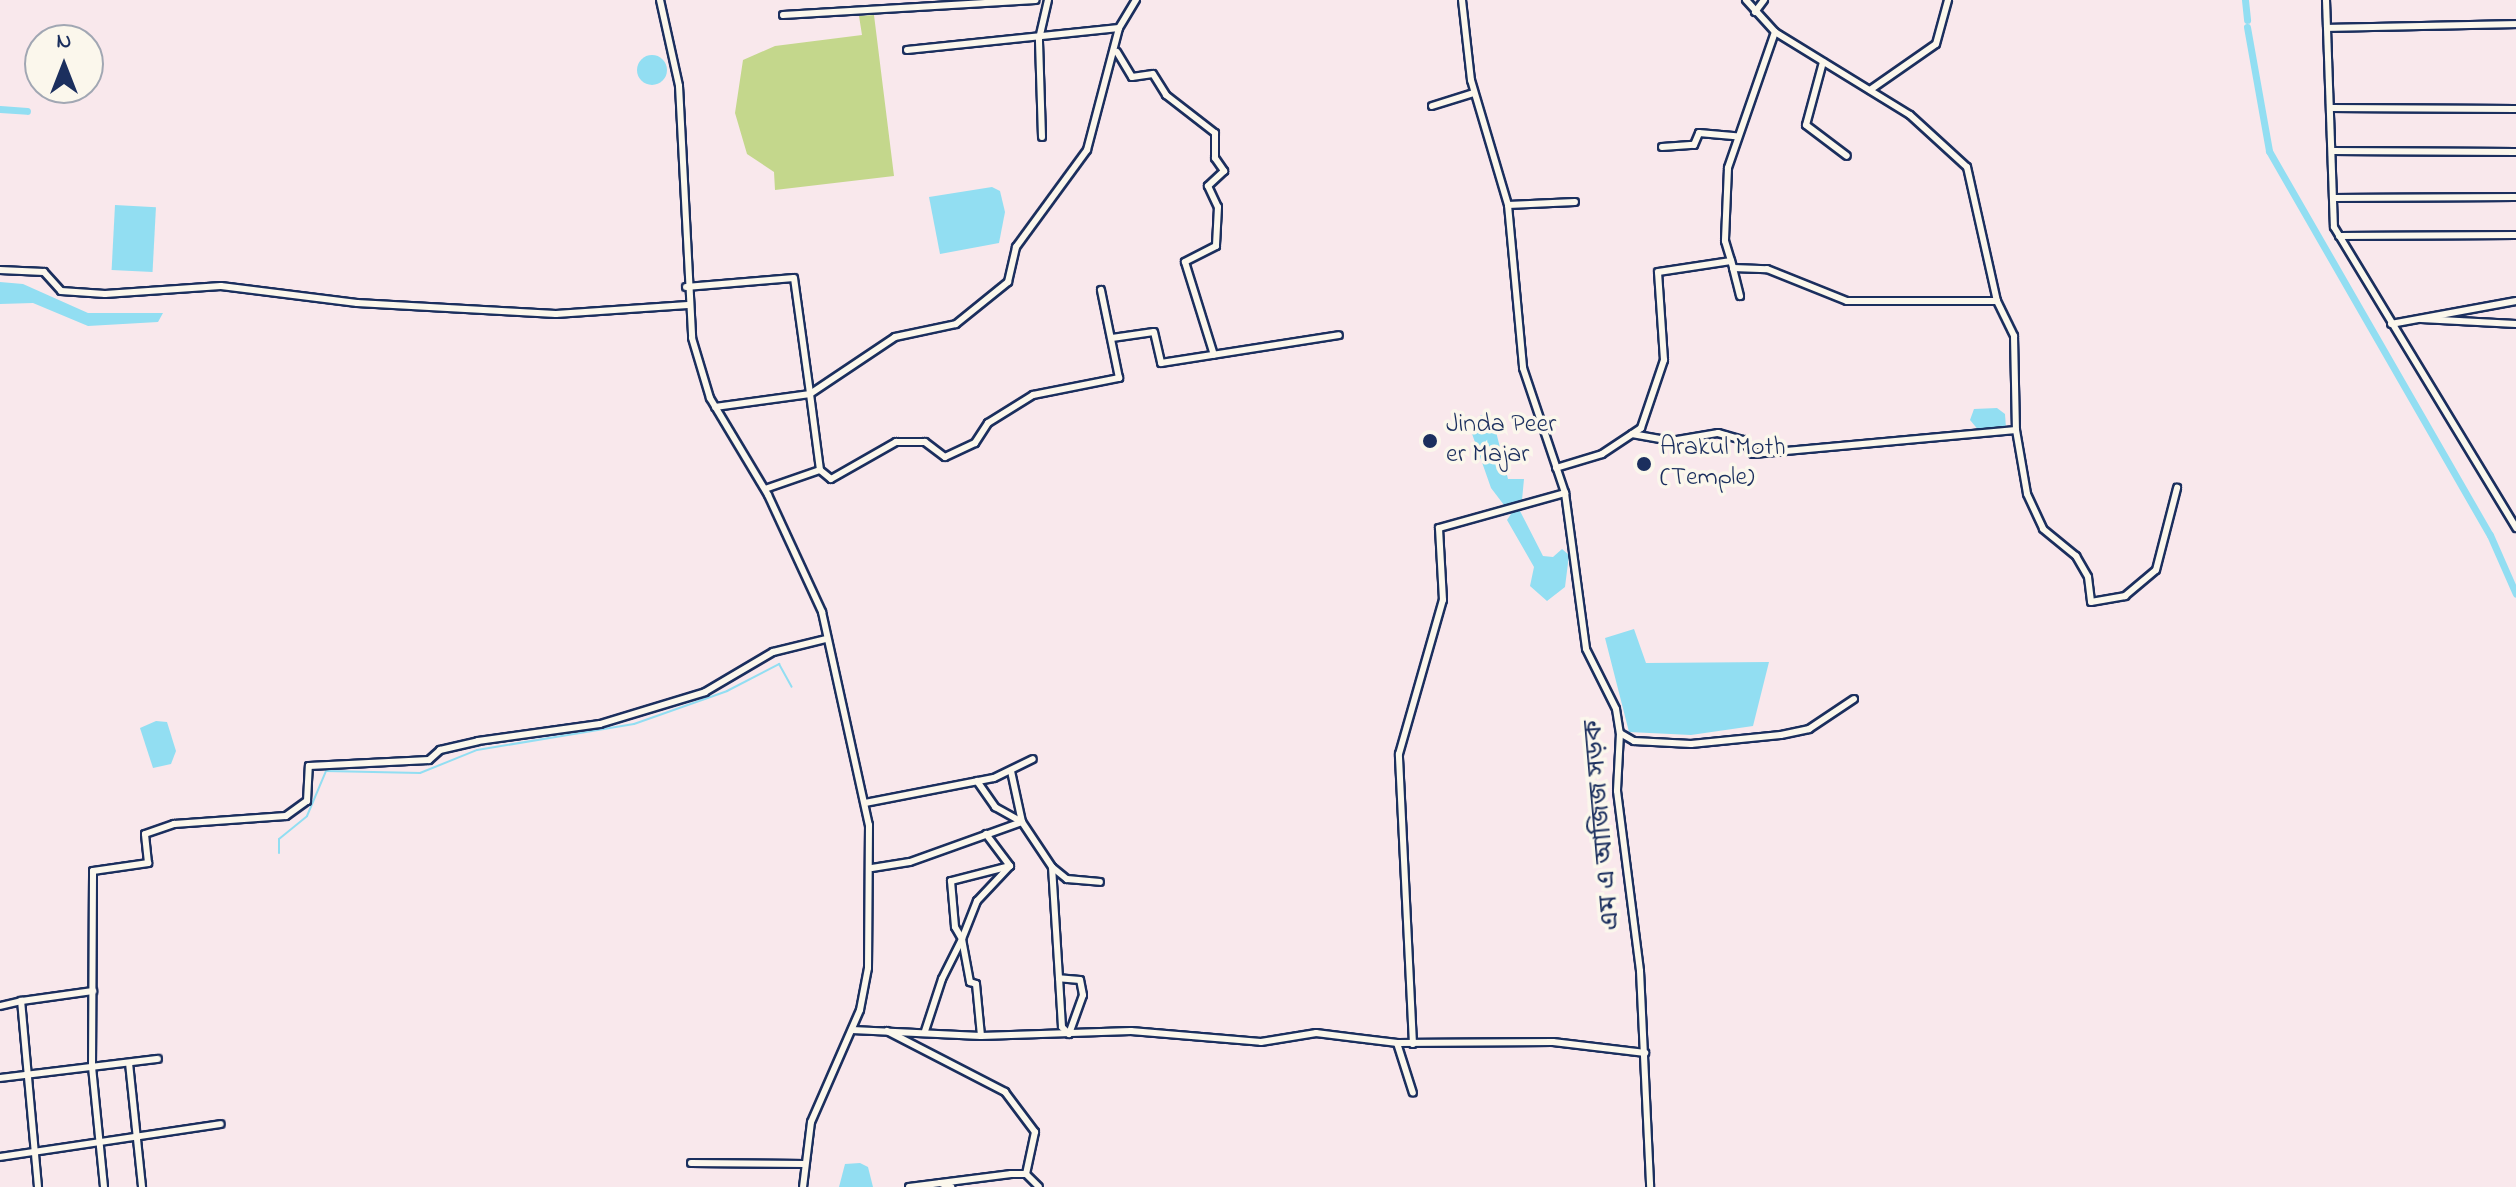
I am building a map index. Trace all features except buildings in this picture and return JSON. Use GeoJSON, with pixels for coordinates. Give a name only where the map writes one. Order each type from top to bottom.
{"type":"FeatureCollection","features":[{"type":"Feature","properties":{"kind":"street"},"geometry":{"type":"LineString","coordinates":[[660,0],[685,146],[688,305],[715,407],[765,489],[810,582],[865,803],[872,868],[868,968],[852,1030],[811,1122],[803,1187]]}},
{"type":"Feature","properties":{"kind":"street"},"geometry":{"type":"LineString","coordinates":[[783,15],[1036,0]]}},
{"type":"Feature","properties":{"kind":"street"},"geometry":{"type":"LineString","coordinates":[[1042,137],[1039,39],[1048,0]]}},
{"type":"Feature","properties":{"kind":"street"},"geometry":{"type":"LineString","coordinates":[[715,407],[810,394],[895,337],[956,324],[1008,282],[1016,247],[1087,150],[1117,52],[1119,28],[1136,0]]}},
{"type":"Feature","properties":{"kind":"street","name":"এম এ আজিজ সড়ক"},"geometry":{"type":"LineString","coordinates":[[1462,0],[1474,93],[1508,205],[1523,368],[1565,493],[1586,649],[1616,709],[1620,733],[1617,791],[1645,1053],[1650,1187]]}},
{"type":"Feature","properties":{"kind":"street"},"geometry":{"type":"LineString","coordinates":[[1746,0],[1775,32],[1910,115],[1967,167],[1997,301],[2014,336],[2016,430],[2027,494],[2043,529],[2076,556],[2088,577],[2091,602],[2125,596],[2156,570],[2177,488]]}},
{"type":"Feature","properties":{"kind":"street"},"geometry":{"type":"LineString","coordinates":[[1755,12],[1764,0]]}},
{"type":"Feature","properties":{"kind":"street"},"geometry":{"type":"LineString","coordinates":[[1870,90],[1936,44],[1948,0]]}},
{"type":"Feature","properties":{"kind":"street"},"geometry":{"type":"LineString","coordinates":[[2326,0],[2333,198],[2339,236],[2516,528]]}},
{"type":"Feature","properties":{"kind":"street"},"geometry":{"type":"LineString","coordinates":[[2327,28],[2516,24]]}},
{"type":"Feature","properties":{"kind":"street"},"geometry":{"type":"LineString","coordinates":[[907,50],[1039,39],[1119,28]]}},
{"type":"Feature","properties":{"kind":"street"},"geometry":{"type":"LineString","coordinates":[[1740,296],[1732,264],[1725,208],[1736,136],[1775,32]]}},
{"type":"Feature","properties":{"kind":"street"},"geometry":{"type":"LineString","coordinates":[[1117,52],[1132,77],[1153,74],[1166,95],[1215,133],[1215,158],[1224,171],[1208,186],[1218,207],[1216,246],[1185,262],[1214,355]]}},
{"type":"Feature","properties":{"kind":"street"},"geometry":{"type":"LineString","coordinates":[[1823,62],[1806,125],[1847,156]]}},
{"type":"Feature","properties":{"kind":"street"},"geometry":{"type":"LineString","coordinates":[[1432,106],[1474,93]]}},
{"type":"Feature","properties":{"kind":"street"},"geometry":{"type":"LineString","coordinates":[[2330,108],[2516,109]]}},
{"type":"Feature","properties":{"kind":"street"},"geometry":{"type":"LineString","coordinates":[[1662,147],[1694,145],[1699,133],[1736,136]]}},
{"type":"Feature","properties":{"kind":"street"},"geometry":{"type":"LineString","coordinates":[[2332,151],[2516,152]]}},
{"type":"Feature","properties":{"kind":"street"},"geometry":{"type":"LineString","coordinates":[[2333,198],[2516,197]]}},
{"type":"Feature","properties":{"kind":"street"},"geometry":{"type":"LineString","coordinates":[[1508,205],[1575,202]]}},
{"type":"Feature","properties":{"kind":"street"},"geometry":{"type":"LineString","coordinates":[[2339,236],[2516,235]]}},
{"type":"Feature","properties":{"kind":"street"},"geometry":{"type":"LineString","coordinates":[[1556,468],[1602,454],[1632,434],[1654,402],[1664,360],[1658,272],[1732,264],[1767,269],[1847,301],[1997,301]]}},
{"type":"Feature","properties":{"kind":"street"},"geometry":{"type":"LineString","coordinates":[[0,270],[44,272],[61,291],[105,294],[221,286],[357,303],[556,314],[688,305]]}},
{"type":"Feature","properties":{"kind":"street"},"geometry":{"type":"LineString","coordinates":[[686,287],[794,278],[820,470],[831,479],[896,442],[925,442],[945,457],[975,443],[988,423],[1033,395],[1119,378],[1101,290]]}},
{"type":"Feature","properties":{"kind":"street"},"geometry":{"type":"LineString","coordinates":[[2391,324],[2516,301]]}},
{"type":"Feature","properties":{"kind":"street"},"geometry":{"type":"LineString","coordinates":[[2421,319],[2516,324]]}},
{"type":"Feature","properties":{"kind":"street"},"geometry":{"type":"LineString","coordinates":[[1112,338],[1154,332],[1161,363],[1339,335]]}},
{"type":"Feature","properties":{"kind":"street"},"geometry":{"type":"LineString","coordinates":[[1632,434],[1671,441],[1718,433],[1743,440],[1753,454],[2016,430]]}},
{"type":"Feature","properties":{"kind":"street"},"geometry":{"type":"LineString","coordinates":[[765,489],[820,470]]}},
{"type":"Feature","properties":{"kind":"street"},"geometry":{"type":"LineString","coordinates":[[1413,1044],[1399,754],[1443,600],[1439,528],[1565,493]]}},
{"type":"Feature","properties":{"kind":"street"},"geometry":{"type":"LineString","coordinates":[[104,1187],[92,1067],[93,871],[148,863],[145,834],[174,824],[286,816],[307,801],[309,766],[429,760],[440,750],[478,741],[600,724],[705,692],[773,652],[826,639]]}},
{"type":"Feature","properties":{"kind":"street"},"geometry":{"type":"LineString","coordinates":[[1620,733],[1634,741],[1691,744],[1781,735],[1809,729],[1854,699]]}},
{"type":"Feature","properties":{"kind":"street"},"geometry":{"type":"LineString","coordinates":[[865,803],[977,781],[1011,771],[1033,759]]}},
{"type":"Feature","properties":{"kind":"street"},"geometry":{"type":"LineString","coordinates":[[1011,771],[1022,822],[1052,867],[1067,879],[1100,882]]}},
{"type":"Feature","properties":{"kind":"street"},"geometry":{"type":"LineString","coordinates":[[977,781],[995,807],[1022,822]]}},
{"type":"Feature","properties":{"kind":"street"},"geometry":{"type":"LineString","coordinates":[[872,868],[910,862],[1022,822]]}},
{"type":"Feature","properties":{"kind":"street"},"geometry":{"type":"LineString","coordinates":[[986,834],[1010,866]]}},
{"type":"Feature","properties":{"kind":"street"},"geometry":{"type":"LineString","coordinates":[[925,1031],[977,901],[1010,866]]}},
{"type":"Feature","properties":{"kind":"street"},"geometry":{"type":"LineString","coordinates":[[981,1036],[976,984],[965,967],[951,881],[1010,866]]}},
{"type":"Feature","properties":{"kind":"street"},"geometry":{"type":"LineString","coordinates":[[1052,867],[1062,1027],[1069,1034]]}},
{"type":"Feature","properties":{"kind":"street"},"geometry":{"type":"LineString","coordinates":[[1059,978],[1080,980],[1083,995],[1069,1034]]}},
{"type":"Feature","properties":{"kind":"street"},"geometry":{"type":"LineString","coordinates":[[0,1006],[93,991]]}},
{"type":"Feature","properties":{"kind":"street"},"geometry":{"type":"LineString","coordinates":[[21,1001],[38,1187]]}},
{"type":"Feature","properties":{"kind":"street"},"geometry":{"type":"LineString","coordinates":[[852,1030],[981,1036],[1131,1031],[1261,1042],[1316,1033],[1413,1044],[1553,1042],[1645,1053]]}},
{"type":"Feature","properties":{"kind":"street"},"geometry":{"type":"LineString","coordinates":[[886,1030],[956,1072],[1005,1092],[1035,1132],[1026,1174]]}},
{"type":"Feature","properties":{"kind":"street"},"geometry":{"type":"LineString","coordinates":[[1397,1043],[1413,1093]]}},
{"type":"Feature","properties":{"kind":"street"},"geometry":{"type":"LineString","coordinates":[[0,1078],[158,1059]]}},
{"type":"Feature","properties":{"kind":"street"},"geometry":{"type":"LineString","coordinates":[[129,1063],[142,1187]]}},
{"type":"Feature","properties":{"kind":"street"},"geometry":{"type":"LineString","coordinates":[[0,1157],[221,1124]]}},
{"type":"Feature","properties":{"kind":"street"},"geometry":{"type":"LineString","coordinates":[[691,1163],[805,1164]]}},
{"type":"Feature","properties":{"kind":"street"},"geometry":{"type":"LineString","coordinates":[[909,1187],[940,1183],[958,1176],[1026,1174],[1039,1187]]}},
{"type":"Feature","properties":{"kind":"street"},"geometry":{"type":"LineString","coordinates":[[940,1183],[951,1187]]}},
{"type":"Feature","properties":{"kind":"green space"},"geometry":{"type":"Polygon","coordinates":[[[874,15],[894,176],[775,190],[774,172],[747,154],[735,113],[743,60],[775,46],[862,35],[859,16],[874,15]]]}},
{"type":"Feature","properties":{"kind":"water"},"geometry":{"type":"Polygon","coordinates":[[[652,55],[662,60],[667,70],[662,80],[652,85],[642,80],[637,70],[642,60],[652,55]]]}},
{"type":"Feature","properties":{"kind":"water"},"geometry":{"type":"Polygon","coordinates":[[[992,187],[1000,191],[1005,212],[999,243],[940,254],[929,197],[992,187]]]}},
{"type":"Feature","properties":{"kind":"water"},"geometry":{"type":"Polygon","coordinates":[[[115,205],[156,207],[153,272],[112,270],[115,205]]]}},
{"type":"Feature","properties":{"kind":"water"},"geometry":{"type":"Polygon","coordinates":[[[0,282],[23,284],[88,313],[163,313],[158,322],[88,326],[33,303],[0,304],[0,282]]]}},
{"type":"Feature","properties":{"kind":"water"},"geometry":{"type":"Polygon","coordinates":[[[1997,408],[2005,414],[2006,428],[1980,432],[1970,420],[1974,409],[1997,408]]]}},
{"type":"Feature","properties":{"kind":"water"},"geometry":{"type":"Polygon","coordinates":[[[1481,415],[1493,420],[1508,479],[1524,479],[1522,500],[1504,505],[1491,488],[1470,428],[1481,415]]]}},
{"type":"Feature","properties":{"kind":"water"},"geometry":{"type":"Polygon","coordinates":[[[1513,511],[1520,511],[1543,556],[1553,557],[1562,549],[1569,555],[1565,587],[1547,601],[1530,586],[1534,567],[1507,520],[1513,511]]]}},
{"type":"Feature","properties":{"kind":"water"},"geometry":{"type":"Polygon","coordinates":[[[1634,629],[1646,663],[1769,662],[1753,726],[1691,735],[1629,732],[1605,638],[1634,629]]]}},
{"type":"Feature","properties":{"kind":"water"},"geometry":{"type":"Polygon","coordinates":[[[156,721],[167,722],[176,751],[171,764],[153,768],[140,728],[156,721]]]}},
{"type":"Feature","properties":{"kind":"water"},"geometry":{"type":"Polygon","coordinates":[[[860,1163],[868,1167],[873,1187],[839,1187],[845,1164],[860,1163]]]}},
{"type":"Feature","properties":{"kind":"waterway"},"geometry":{"type":"LineString","coordinates":[[2245,0],[2247,20]]}},
{"type":"Feature","properties":{"kind":"waterway"},"geometry":{"type":"LineString","coordinates":[[2247,27],[2269,151],[2490,535],[2516,594]]}},
{"type":"Feature","properties":{"kind":"waterway"},"geometry":{"type":"LineString","coordinates":[[0,109],[27,111]]}},
{"type":"Feature","properties":{"kind":"waterway"},"geometry":{"type":"LineString","coordinates":[[279,853],[279,839],[307,816],[326,771],[420,773],[477,750],[634,724],[727,691],[779,664],[792,687]]}},
{"type":"Feature","properties":{"kind":"place","name":"Jinda Peer er Majar"},"geometry":{"type":"Point","coordinates":[1430,441]}},
{"type":"Feature","properties":{"kind":"place","name":"Arakul Moth (Temple)"},"geometry":{"type":"Point","coordinates":[1644,464]}}]}
